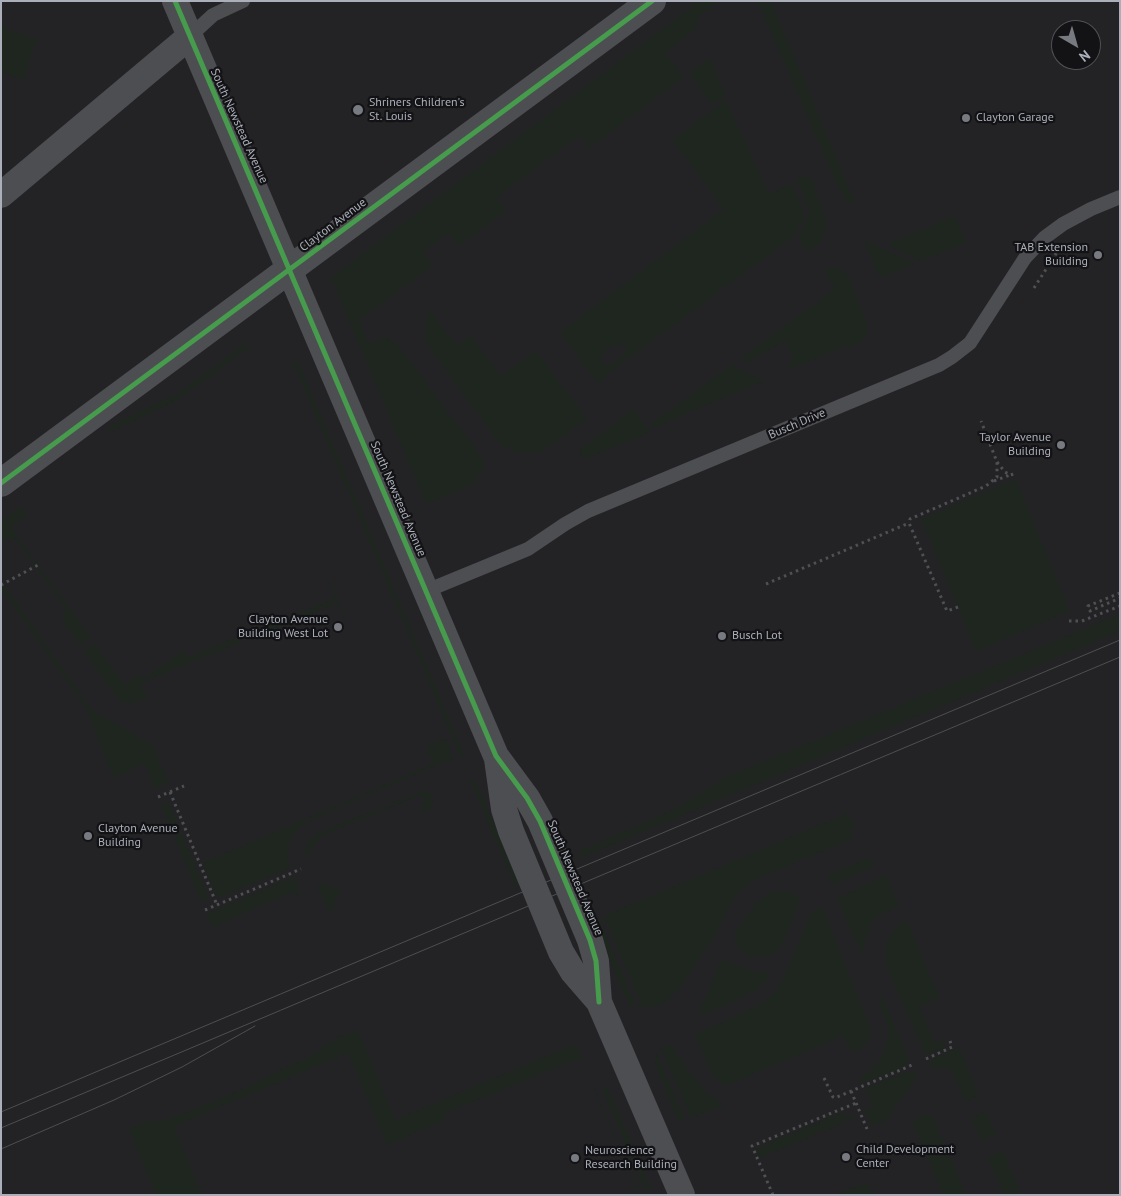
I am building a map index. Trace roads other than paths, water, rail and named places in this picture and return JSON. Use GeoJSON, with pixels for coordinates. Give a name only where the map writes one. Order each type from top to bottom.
{"type":"FeatureCollection","features":[{"type":"Feature","properties":{"kind":"street","name":"South Newstead Avenue"},"geometry":{"type":"LineString","coordinates":[[175,1],[496,756],[504,809],[511,831],[553,934],[573,972],[599,1002],[682,1195]]}},
{"type":"Feature","properties":{"kind":"street","name":"Clayton Avenue"},"geometry":{"type":"LineString","coordinates":[[1,483],[652,1]]}},
{"type":"Feature","properties":{"kind":"street"},"geometry":{"type":"LineString","coordinates":[[1,195],[189,37]]}},
{"type":"Feature","properties":{"kind":"lane"},"geometry":{"type":"LineString","coordinates":[[189,37],[213,15],[243,1]]}},
{"type":"Feature","properties":{"kind":"lane","name":"Busch Drive"},"geometry":{"type":"LineString","coordinates":[[426,591],[528,548],[588,511],[952,358],[970,343],[1025,258],[1044,238],[1069,220],[1120,197]]}},
{"type":"Feature","properties":{"kind":"tram line"},"geometry":{"type":"LineString","coordinates":[[1,1112],[1120,640]]}},
{"type":"Feature","properties":{"kind":"tram line"},"geometry":{"type":"LineString","coordinates":[[1,1128],[1120,657]]}},
{"type":"Feature","properties":{"kind":"tram line"},"geometry":{"type":"LineString","coordinates":[[1,1149],[114,1100],[182,1067],[255,1026]]}},
{"type":"Feature","properties":{"kind":"place","name":"Shriners Children's St. Louis"},"geometry":{"type":"Point","coordinates":[358,110]}},
{"type":"Feature","properties":{"kind":"place","name":"Clayton Garage"},"geometry":{"type":"Point","coordinates":[966,118]}},
{"type":"Feature","properties":{"kind":"place","name":"TAB Extension Building"},"geometry":{"type":"Point","coordinates":[1098,255]}},
{"type":"Feature","properties":{"kind":"place","name":"Taylor Avenue Building"},"geometry":{"type":"Point","coordinates":[1061,445]}},
{"type":"Feature","properties":{"kind":"place","name":"Clayton Avenue Building West Lot"},"geometry":{"type":"Point","coordinates":[338,627]}},
{"type":"Feature","properties":{"kind":"place","name":"Busch Lot"},"geometry":{"type":"Point","coordinates":[722,636]}},
{"type":"Feature","properties":{"kind":"place","name":"Clayton Avenue Building"},"geometry":{"type":"Point","coordinates":[88,836]}},
{"type":"Feature","properties":{"kind":"place","name":"Child Development Center"},"geometry":{"type":"Point","coordinates":[846,1157]}},
{"type":"Feature","properties":{"kind":"place","name":"Neuroscience Research Building"},"geometry":{"type":"Point","coordinates":[575,1158]}}]}
